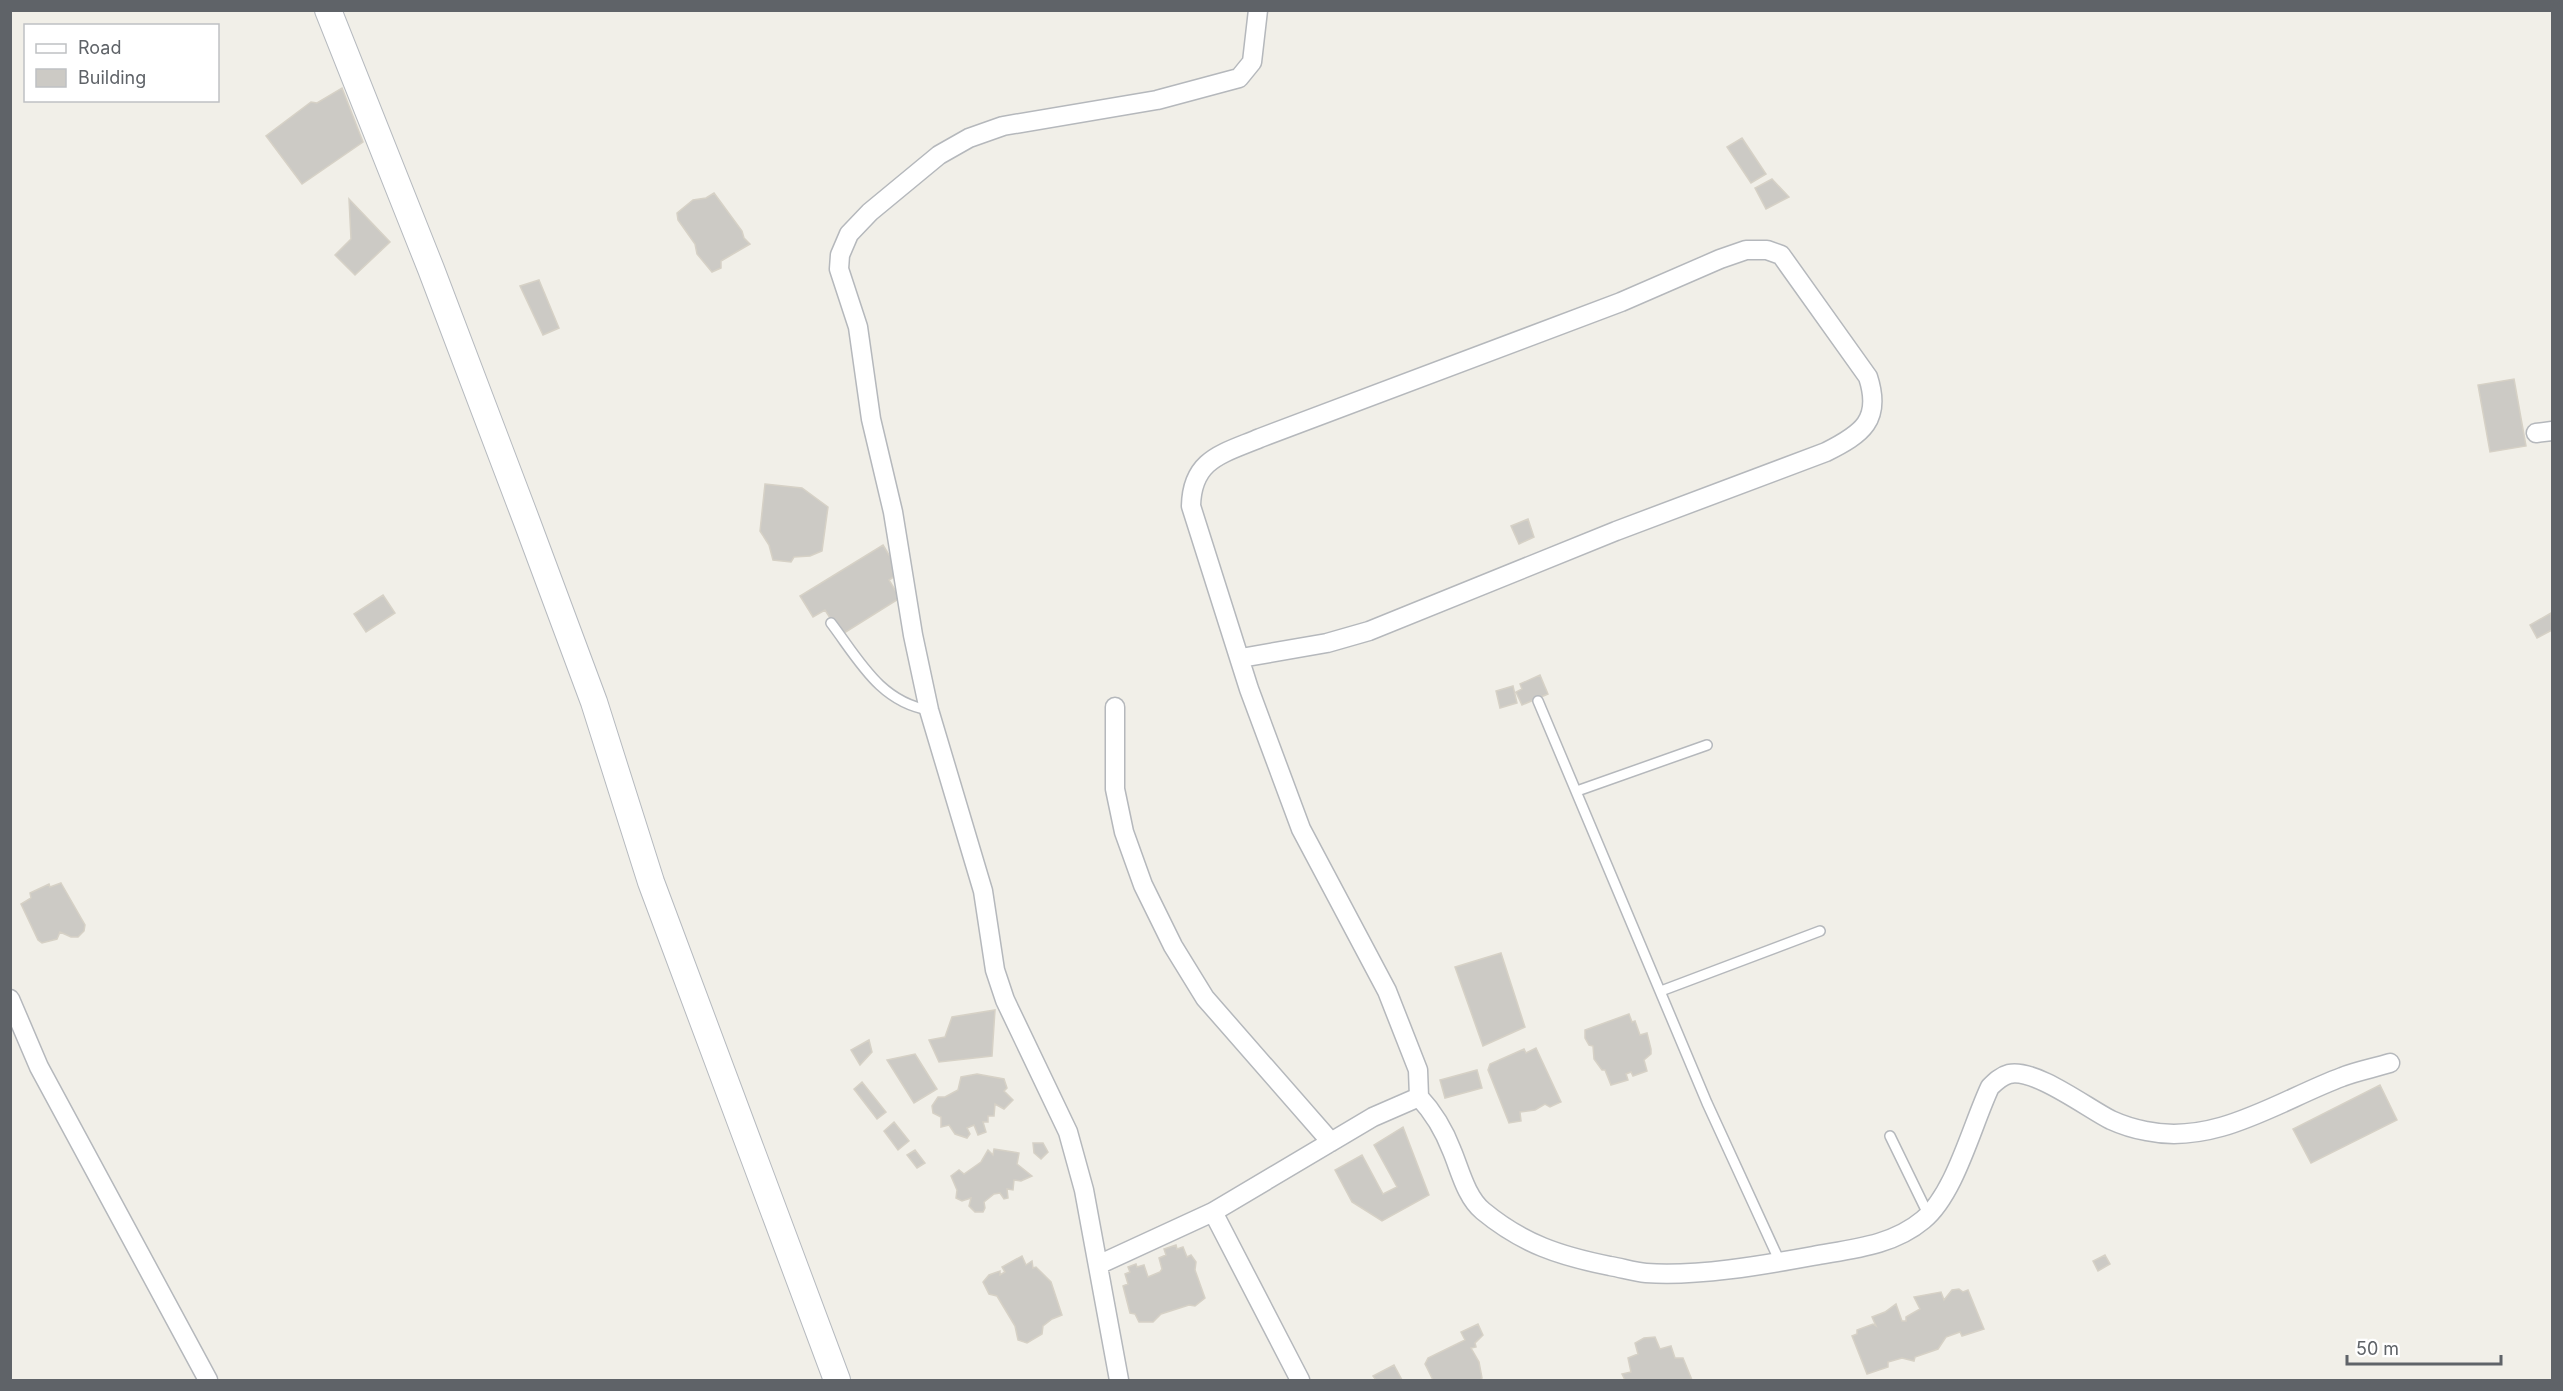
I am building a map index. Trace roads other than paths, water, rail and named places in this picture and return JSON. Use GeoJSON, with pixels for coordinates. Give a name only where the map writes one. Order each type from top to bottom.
{"type":"FeatureCollection","features":[{"type":"Feature","properties":{"kind":"street"},"geometry":{"type":"LineString","coordinates":[[328,10],[431,269],[594,702],[651,882],[837,1380]]}},
{"type":"Feature","properties":{"kind":"street"},"geometry":{"type":"LineString","coordinates":[[1119,1380],[1084,1190],[1068,1132],[1005,1000],[995,970],[983,891],[929,710],[913,635],[893,512],[871,419],[858,327],[839,269],[840,255],[849,234],[903,182],[939,155],[969,138],[1003,126],[1157,99],[1239,78],[1252,62],[1258,10]]}},
{"type":"Feature","properties":{"kind":"street"},"geometry":{"type":"LineString","coordinates":[[1241,658],[1327,643],[1369,631],[1616,531],[1826,452],[1851,440],[1868,424],[1873,408],[1868,377],[1781,255],[1767,250],[1746,250],[1720,259],[1621,302],[1218,456],[1200,470],[1191,485],[1191,506],[1227,625],[1241,658],[1249,689],[1301,829],[1387,991],[1418,1070],[1419,1097],[1442,1128],[1464,1183],[1480,1208],[1503,1227],[1536,1246],[1579,1260],[1646,1273],[1716,1270],[1780,1262],[1870,1247],[1904,1233],[1928,1214],[1950,1185],[1990,1087],[1998,1079],[2008,1074],[2025,1074],[2114,1122],[2148,1132],[2187,1133],[2223,1126],[2283,1104],[2342,1076],[2390,1063]]}},
{"type":"Feature","properties":{"kind":"street"},"geometry":{"type":"LineString","coordinates":[[1115,707],[1115,789],[1124,832],[1143,885],[1168,936],[1205,998],[1331,1143]]}},
{"type":"Feature","properties":{"kind":"street"},"geometry":{"type":"LineString","coordinates":[[10,999],[39,1067],[208,1380]]}},
{"type":"Feature","properties":{"kind":"street"},"geometry":{"type":"LineString","coordinates":[[1098,1265],[1213,1212],[1373,1117],[1419,1097]]}},
{"type":"Feature","properties":{"kind":"street"},"geometry":{"type":"LineString","coordinates":[[1213,1212],[1300,1380]]}},
{"type":"Feature","properties":{"kind":"lane"},"geometry":{"type":"LineString","coordinates":[[831,623],[882,690],[915,708],[929,710]]}},
{"type":"Feature","properties":{"kind":"lane"},"geometry":{"type":"LineString","coordinates":[[1538,701],[1707,1103],[1780,1262]]}},
{"type":"Feature","properties":{"kind":"lane"},"geometry":{"type":"LineString","coordinates":[[1577,791],[1707,745]]}},
{"type":"Feature","properties":{"kind":"lane"},"geometry":{"type":"LineString","coordinates":[[1661,991],[1820,931]]}},
{"type":"Feature","properties":{"kind":"lane"},"geometry":{"type":"LineString","coordinates":[[1890,1136],[1928,1214]]}}]}
